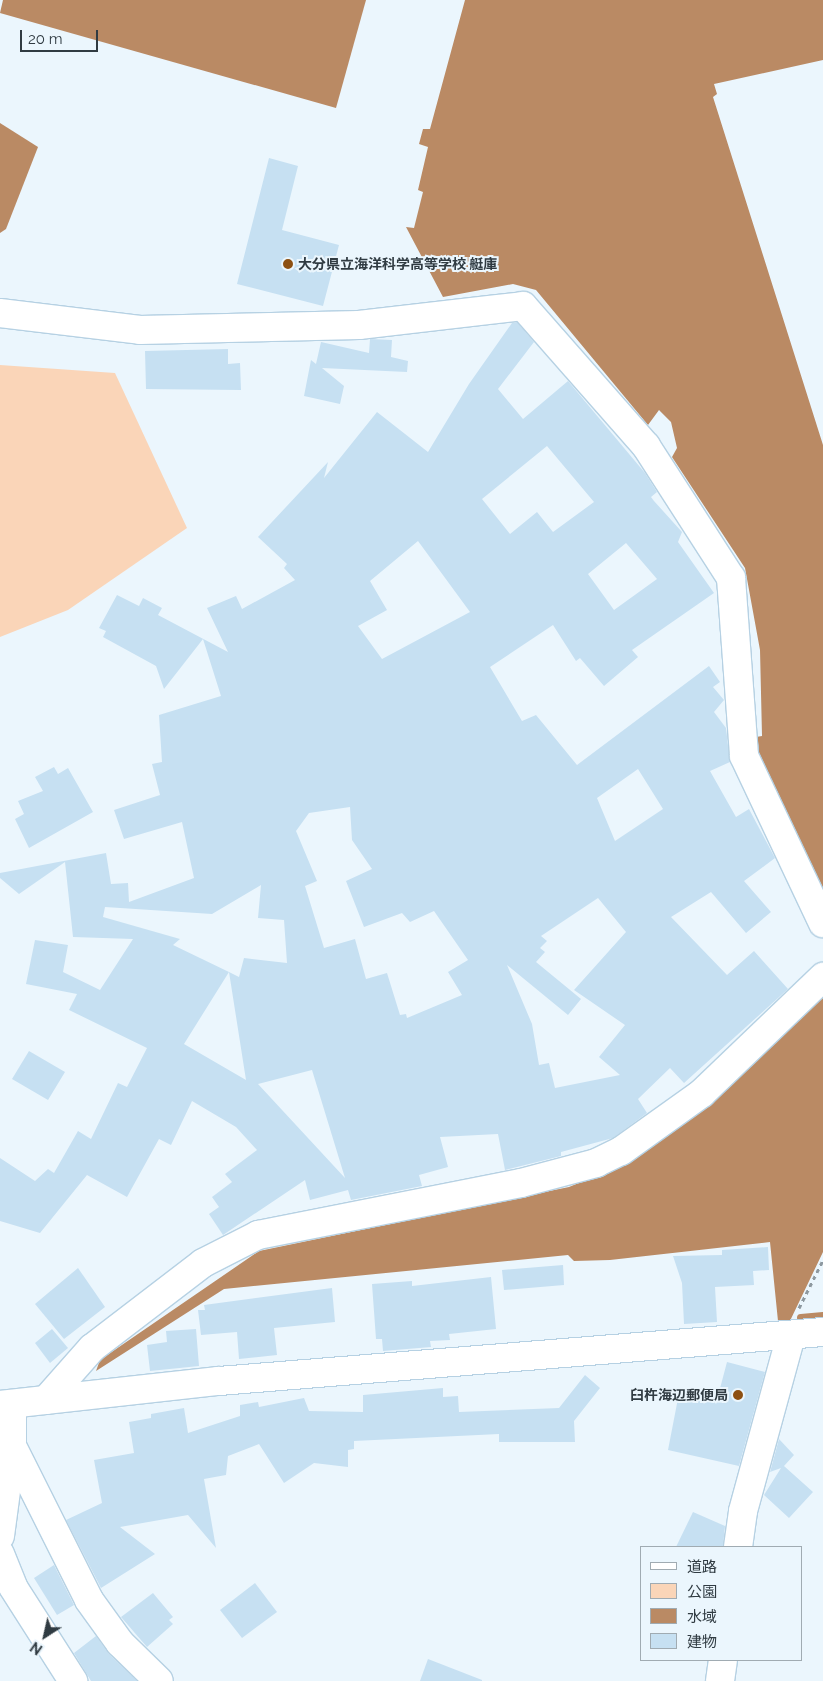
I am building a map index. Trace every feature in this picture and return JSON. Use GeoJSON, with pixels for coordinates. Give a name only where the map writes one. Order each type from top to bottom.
{"type":"FeatureCollection","features":[{"type":"Feature","properties":{"kind":"street"},"geometry":{"type":"LineString","coordinates":[[0,313],[160,330],[359,324],[523,306],[646,446],[731,578],[744,756],[823,923]]}},
{"type":"Feature","properties":{"kind":"street"},"geometry":{"type":"LineString","coordinates":[[46,1400],[92,1348],[203,1263],[258,1235],[521,1183],[596,1163],[621,1151],[702,1093],[823,977]]}},
{"type":"Feature","properties":{"kind":"street"},"geometry":{"type":"LineString","coordinates":[[0,1536],[12,1446],[6,1404],[229,1380],[823,1332]]}},
{"type":"Feature","properties":{"kind":"street"},"geometry":{"type":"LineString","coordinates":[[738,1546],[744,1511],[791,1335]]}},
{"type":"Feature","properties":{"kind":"street"},"geometry":{"type":"LineString","coordinates":[[12,1446],[89,1600],[120,1643],[159,1681]]}},
{"type":"Feature","properties":{"kind":"street"},"geometry":{"type":"LineString","coordinates":[[0,1554],[13,1587],[73,1681]]}},
{"type":"Feature","properties":{"kind":"street"},"geometry":{"type":"LineString","coordinates":[[720,1681],[723,1661]]}},
{"type":"Feature","properties":{"kind":"path"},"geometry":{"type":"LineString","coordinates":[[791,1335],[802,1299],[823,1260]]}},
{"type":"Feature","properties":{"kind":"green space"},"geometry":{"type":"Polygon","coordinates":[[[0,365],[115,373],[187,528],[68,610],[0,637],[0,365]]]}},
{"type":"Feature","properties":{"kind":"water"},"geometry":{"type":"Polygon","coordinates":[[[3,0],[366,0],[336,108],[0,13],[3,0]]]}},
{"type":"Feature","properties":{"kind":"water"},"geometry":{"type":"Polygon","coordinates":[[[465,0],[823,0],[823,60],[714,84],[717,94],[713,97],[823,445],[823,898],[759,758],[756,737],[762,736],[760,650],[745,568],[672,457],[677,448],[671,422],[659,410],[648,425],[536,290],[513,284],[443,297],[406,227],[414,228],[423,192],[418,190],[428,147],[419,144],[423,129],[430,129],[465,0]]]}},
{"type":"Feature","properties":{"kind":"water"},"geometry":{"type":"Polygon","coordinates":[[[0,123],[38,147],[6,229],[0,233],[0,123]]]}},
{"type":"Feature","properties":{"kind":"water"},"geometry":{"type":"Polygon","coordinates":[[[823,997],[823,1252],[789,1323],[778,1321],[770,1242],[610,1260],[574,1261],[568,1255],[224,1289],[96,1371],[100,1360],[259,1251],[569,1187],[591,1178],[688,1121],[823,997]]]}},
{"type":"Feature","properties":{"kind":"building","name":"大分県立海洋科学高等学校 艇庫"},"geometry":{"type":"Polygon","coordinates":[[[269,158],[298,166],[282,230],[339,245],[323,306],[237,284],[269,158]]]}},
{"type":"Feature","properties":{"kind":"building"},"geometry":{"type":"Polygon","coordinates":[[[517,322],[534,342],[498,389],[523,419],[568,381],[645,473],[657,492],[651,497],[682,532],[678,542],[714,593],[632,650],[638,657],[604,686],[580,658],[576,661],[553,625],[490,667],[522,721],[536,715],[577,765],[709,666],[720,682],[713,687],[724,700],[714,712],[726,728],[730,762],[710,771],[736,817],[749,809],[775,858],[744,881],[771,912],[746,933],[711,892],[671,917],[727,975],[754,951],[788,989],[684,1083],[670,1068],[638,1099],[647,1113],[613,1138],[561,1152],[561,1156],[505,1170],[498,1134],[440,1137],[448,1167],[419,1175],[422,1186],[351,1200],[348,1190],[310,1200],[305,1180],[223,1235],[209,1214],[219,1207],[212,1197],[232,1182],[225,1174],[257,1150],[236,1127],[192,1101],[171,1145],[159,1139],[127,1197],[87,1175],[40,1233],[0,1221],[0,1158],[35,1181],[48,1169],[54,1173],[78,1131],[91,1139],[118,1083],[127,1087],[147,1048],[69,1010],[77,994],[26,984],[35,940],[68,945],[63,972],[100,990],[133,939],[73,937],[65,862],[19,894],[0,878],[0,873],[106,853],[111,884],[128,883],[129,902],[194,878],[182,822],[124,839],[114,810],[160,795],[152,764],[162,762],[159,715],[221,696],[203,639],[164,689],[156,666],[103,637],[106,631],[99,628],[117,595],[139,606],[143,598],[162,608],[158,615],[228,652],[207,608],[236,596],[242,609],[295,580],[284,568],[287,564],[258,537],[328,462],[324,478],[377,412],[428,452],[469,384],[512,323],[517,322]],[[547,446],[482,499],[510,534],[537,512],[553,532],[594,502],[547,446]],[[418,541],[370,581],[387,610],[358,626],[382,659],[470,612],[418,541]],[[626,543],[588,574],[614,610],[657,579],[626,543]],[[638,769],[597,798],[615,841],[663,809],[638,769]],[[350,807],[309,813],[296,831],[317,881],[305,886],[324,948],[355,939],[366,979],[387,973],[400,1015],[406,1014],[407,1018],[462,995],[448,972],[468,960],[434,911],[410,922],[402,913],[364,927],[346,881],[372,869],[352,840],[350,807]],[[261,885],[212,914],[105,907],[103,917],[180,939],[173,945],[239,977],[244,958],[287,963],[284,920],[258,918],[261,885]],[[598,898],[541,936],[547,941],[540,948],[545,952],[536,962],[581,999],[568,1015],[507,965],[532,1024],[539,1065],[549,1063],[555,1088],[620,1075],[599,1057],[625,1025],[574,990],[626,932],[598,898]],[[229,972],[184,1044],[246,1080],[229,972]],[[312,1070],[258,1084],[345,1178],[312,1070]]]}},
{"type":"Feature","properties":{"kind":"building"},"geometry":{"type":"Polygon","coordinates":[[[370,339],[392,340],[391,357],[408,361],[407,372],[322,368],[344,386],[340,404],[304,396],[311,360],[316,364],[321,342],[369,353],[370,339]]]}},
{"type":"Feature","properties":{"kind":"building"},"geometry":{"type":"Polygon","coordinates":[[[228,349],[228,364],[240,363],[241,390],[146,389],[145,351],[228,349]]]}},
{"type":"Feature","properties":{"kind":"building"},"geometry":{"type":"Polygon","coordinates":[[[54,767],[58,774],[68,768],[93,812],[29,848],[15,819],[24,814],[18,801],[43,791],[35,777],[54,767]]]}},
{"type":"Feature","properties":{"kind":"building"},"geometry":{"type":"Polygon","coordinates":[[[29,1051],[65,1072],[48,1100],[12,1079],[29,1051]]]}},
{"type":"Feature","properties":{"kind":"building"},"geometry":{"type":"Polygon","coordinates":[[[768,1247],[769,1270],[753,1271],[754,1285],[715,1287],[717,1322],[684,1324],[682,1283],[673,1256],[722,1255],[722,1250],[768,1247]]]}},
{"type":"Feature","properties":{"kind":"building"},"geometry":{"type":"Polygon","coordinates":[[[563,1265],[564,1285],[504,1290],[502,1270],[563,1265]]]}},
{"type":"Feature","properties":{"kind":"building"},"geometry":{"type":"Polygon","coordinates":[[[78,1268],[105,1307],[64,1339],[35,1304],[78,1268]]]}},
{"type":"Feature","properties":{"kind":"building"},"geometry":{"type":"Polygon","coordinates":[[[491,1277],[496,1329],[449,1334],[450,1340],[430,1341],[431,1347],[383,1351],[382,1339],[376,1339],[372,1284],[412,1281],[412,1286],[491,1277]]]}},
{"type":"Feature","properties":{"kind":"building"},"geometry":{"type":"Polygon","coordinates":[[[332,1288],[335,1322],[274,1328],[277,1355],[239,1359],[237,1332],[201,1335],[198,1310],[205,1310],[204,1305],[332,1288]]]}},
{"type":"Feature","properties":{"kind":"building"},"geometry":{"type":"Polygon","coordinates":[[[52,1329],[68,1348],[50,1363],[35,1343],[52,1329]]]}},
{"type":"Feature","properties":{"kind":"building"},"geometry":{"type":"Polygon","coordinates":[[[196,1329],[199,1366],[150,1371],[147,1345],[167,1342],[166,1331],[196,1329]]]}},
{"type":"Feature","properties":{"kind":"building"},"geometry":{"type":"Polygon","coordinates":[[[727,1362],[765,1372],[739,1466],[668,1450],[680,1388],[718,1396],[727,1362]]]}},
{"type":"Feature","properties":{"kind":"building"},"geometry":{"type":"Polygon","coordinates":[[[585,1375],[600,1388],[574,1421],[575,1442],[499,1442],[499,1434],[354,1441],[354,1449],[348,1450],[348,1467],[314,1463],[284,1483],[259,1444],[228,1456],[226,1475],[204,1479],[216,1548],[188,1515],[120,1527],[155,1554],[101,1588],[66,1520],[102,1503],[94,1460],[134,1453],[129,1422],[151,1418],[151,1414],[184,1408],[188,1433],[240,1416],[240,1405],[258,1402],[259,1407],[304,1398],[309,1411],[363,1412],[363,1395],[443,1388],[443,1397],[458,1396],[459,1412],[559,1408],[585,1375]]]}},
{"type":"Feature","properties":{"kind":"building"},"geometry":{"type":"Polygon","coordinates":[[[779,1439],[794,1455],[784,1466],[813,1492],[789,1518],[764,1495],[781,1468],[770,1472],[779,1439]]]}},
{"type":"Feature","properties":{"kind":"building"},"geometry":{"type":"Polygon","coordinates":[[[693,1512],[725,1526],[723,1546],[676,1546],[693,1512]]]}},
{"type":"Feature","properties":{"kind":"building"},"geometry":{"type":"Polygon","coordinates":[[[54,1565],[74,1605],[57,1615],[34,1578],[54,1565]]]}},
{"type":"Feature","properties":{"kind":"building"},"geometry":{"type":"Polygon","coordinates":[[[255,1583],[277,1612],[242,1638],[220,1610],[255,1583]]]}},
{"type":"Feature","properties":{"kind":"building"},"geometry":{"type":"Polygon","coordinates":[[[153,1593],[173,1617],[169,1620],[173,1624],[147,1647],[121,1617],[153,1593]]]}},
{"type":"Feature","properties":{"kind":"building"},"geometry":{"type":"Polygon","coordinates":[[[96,1636],[109,1654],[137,1681],[91,1681],[74,1653],[96,1636]]]}},
{"type":"Feature","properties":{"kind":"building"},"geometry":{"type":"Polygon","coordinates":[[[428,1659],[482,1680],[482,1681],[420,1681],[428,1659]]]}},
{"type":"Feature","properties":{"kind":"waterway"},"geometry":{"type":"LineString","coordinates":[[801,1318],[823,1316]]}},
{"type":"Feature","properties":{"kind":"place","name":"大分県立海洋科学高等学校 艇庫"},"geometry":{"type":"Point","coordinates":[288,264]}},
{"type":"Feature","properties":{"kind":"place","name":"臼杵海辺郵便局"},"geometry":{"type":"Point","coordinates":[738,1395]}}]}
